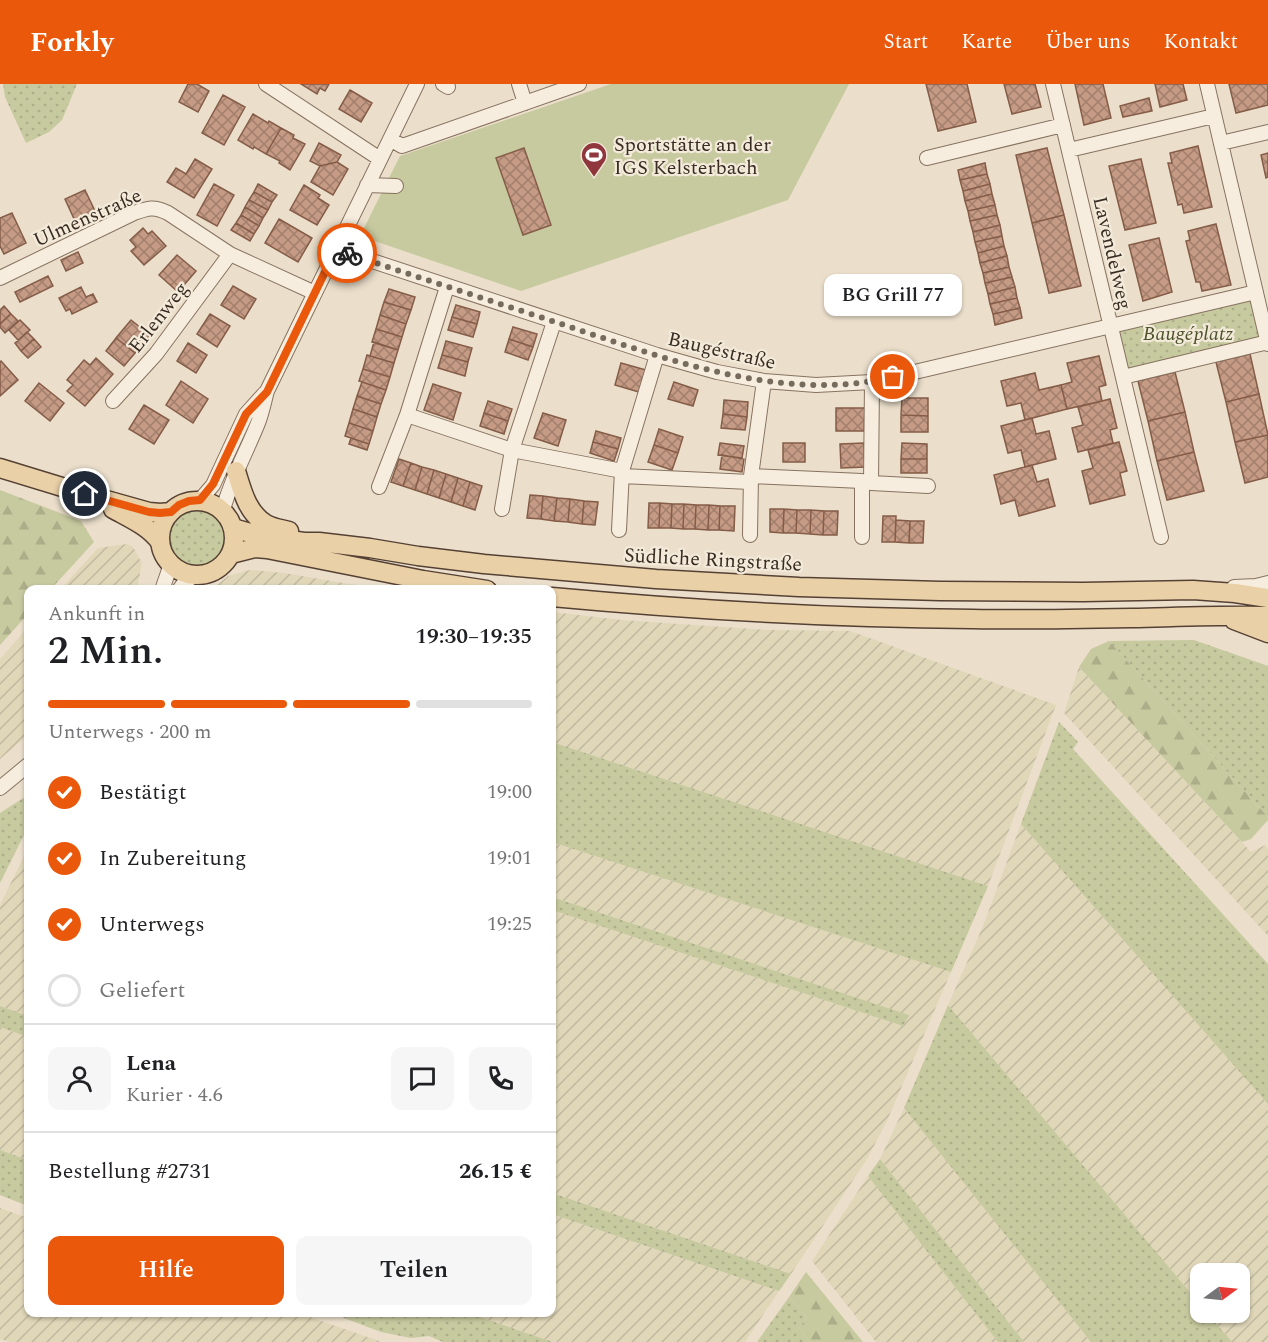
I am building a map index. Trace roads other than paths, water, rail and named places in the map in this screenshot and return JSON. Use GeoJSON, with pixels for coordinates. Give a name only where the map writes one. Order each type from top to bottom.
{"type":"FeatureCollection","features":[{"type":"Feature","properties":{"kind":"main road"},"geometry":{"type":"LineString","coordinates":[[0,468],[149,512],[171,512]]}},
{"type":"Feature","properties":{"kind":"main road"},"geometry":{"type":"LineString","coordinates":[[236,471],[243,496],[252,510],[266,524],[298,532],[319,542]]}},
{"type":"Feature","properties":{"kind":"main road"},"geometry":{"type":"LineString","coordinates":[[85,494],[144,526],[160,542],[171,564],[178,570],[195,575],[206,574],[225,563],[231,554],[234,541],[233,528],[223,510],[212,503],[200,500],[189,501],[179,505],[164,520],[160,542]]}},
{"type":"Feature","properties":{"kind":"main road","name":"Südliche Ringstraße"},"geometry":{"type":"LineString","coordinates":[[233,528],[261,536],[484,564],[713,582],[940,591],[1192,590],[1268,598]]}},
{"type":"Feature","properties":{"kind":"main road"},"geometry":{"type":"LineString","coordinates":[[231,554],[255,548],[267,549],[456,585]]}},
{"type":"Feature","properties":{"kind":"main road"},"geometry":{"type":"LineString","coordinates":[[556,597],[679,608],[854,617],[1067,619],[1268,616]]}},
{"type":"Feature","properties":{"kind":"main road"},"geometry":{"type":"LineString","coordinates":[[1224,616],[1268,633]]}},
{"type":"Feature","properties":{"kind":"street"},"geometry":{"type":"LineString","coordinates":[[266,84],[380,159]]}},
{"type":"Feature","properties":{"kind":"street"},"geometry":{"type":"LineString","coordinates":[[223,510],[236,471],[259,421],[267,392],[417,84]]}},
{"type":"Feature","properties":{"kind":"street"},"geometry":{"type":"LineString","coordinates":[[519,84],[525,103]]}},
{"type":"Feature","properties":{"kind":"street"},"geometry":{"type":"LineString","coordinates":[[390,139],[402,146],[579,84]]}},
{"type":"Feature","properties":{"kind":"street","name":"Lavendelweg"},"geometry":{"type":"LineString","coordinates":[[1053,84],[1161,537]]}},
{"type":"Feature","properties":{"kind":"street"},"geometry":{"type":"LineString","coordinates":[[1123,377],[1268,343],[1207,84]]}},
{"type":"Feature","properties":{"kind":"street"},"geometry":{"type":"LineString","coordinates":[[1069,150],[1214,116]]}},
{"type":"Feature","properties":{"kind":"street"},"geometry":{"type":"LineString","coordinates":[[927,158],[1064,126]]}},
{"type":"Feature","properties":{"kind":"street"},"geometry":{"type":"LineString","coordinates":[[1221,143],[1268,132]]}},
{"type":"Feature","properties":{"kind":"street"},"geometry":{"type":"LineString","coordinates":[[367,186],[396,186]]}},
{"type":"Feature","properties":{"kind":"street","name":"Ulmenstraße"},"geometry":{"type":"LineString","coordinates":[[0,278],[147,208],[158,208],[230,254],[315,293]]}},
{"type":"Feature","properties":{"kind":"street","name":"Baugéstraße"},"geometry":{"type":"LineString","coordinates":[[336,249],[657,355],[717,372],[764,381],[816,385],[872,382],[1110,326]]}},
{"type":"Feature","properties":{"kind":"street","name":"Erlenweg"},"geometry":{"type":"LineString","coordinates":[[113,401],[156,354],[230,254]]}},
{"type":"Feature","properties":{"kind":"street"},"geometry":{"type":"LineString","coordinates":[[379,487],[407,415],[447,287]]}},
{"type":"Feature","properties":{"kind":"street"},"geometry":{"type":"LineString","coordinates":[[1110,326],[1256,292]]}},
{"type":"Feature","properties":{"kind":"street"},"geometry":{"type":"LineString","coordinates":[[502,509],[512,450],[554,322]]}},
{"type":"Feature","properties":{"kind":"street"},"geometry":{"type":"LineString","coordinates":[[619,530],[622,474],[657,355]]}},
{"type":"Feature","properties":{"kind":"street"},"geometry":{"type":"LineString","coordinates":[[750,535],[751,479],[764,381]]}},
{"type":"Feature","properties":{"kind":"street"},"geometry":{"type":"LineString","coordinates":[[862,537],[872,382]]}},
{"type":"Feature","properties":{"kind":"street"},"geometry":{"type":"LineString","coordinates":[[200,500],[213,484],[246,414],[267,392]]}},
{"type":"Feature","properties":{"kind":"street"},"geometry":{"type":"LineString","coordinates":[[407,415],[512,450],[622,474],[928,486]]}},
{"type":"Feature","properties":{"kind":"street"},"geometry":{"type":"LineString","coordinates":[[164,585],[171,564]]}},
{"type":"Feature","properties":{"kind":"street"},"geometry":{"type":"LineString","coordinates":[[183,585],[195,575]]}},
{"type":"Feature","properties":{"kind":"street","name":"Südliche Ringstraße"},"geometry":{"type":"LineString","coordinates":[[1192,590],[1256,586],[1268,583]]}},
{"type":"Feature","properties":{"kind":"street"},"geometry":{"type":"LineString","coordinates":[[0,788],[24,768]]}},
{"type":"Feature","properties":{"kind":"place","name":"Sportstätte an der IGS Kelsterbach"},"geometry":{"type":"Point","coordinates":[594,178]}},
{"type":"Feature","properties":{"kind":"place","name":"BG Grill 77"},"geometry":{"type":"Point","coordinates":[893,377]}},
{"type":"Feature","properties":{"kind":"park label","name":"Baugéplatz"},"geometry":{"type":"Point","coordinates":[1188,333]}}]}
